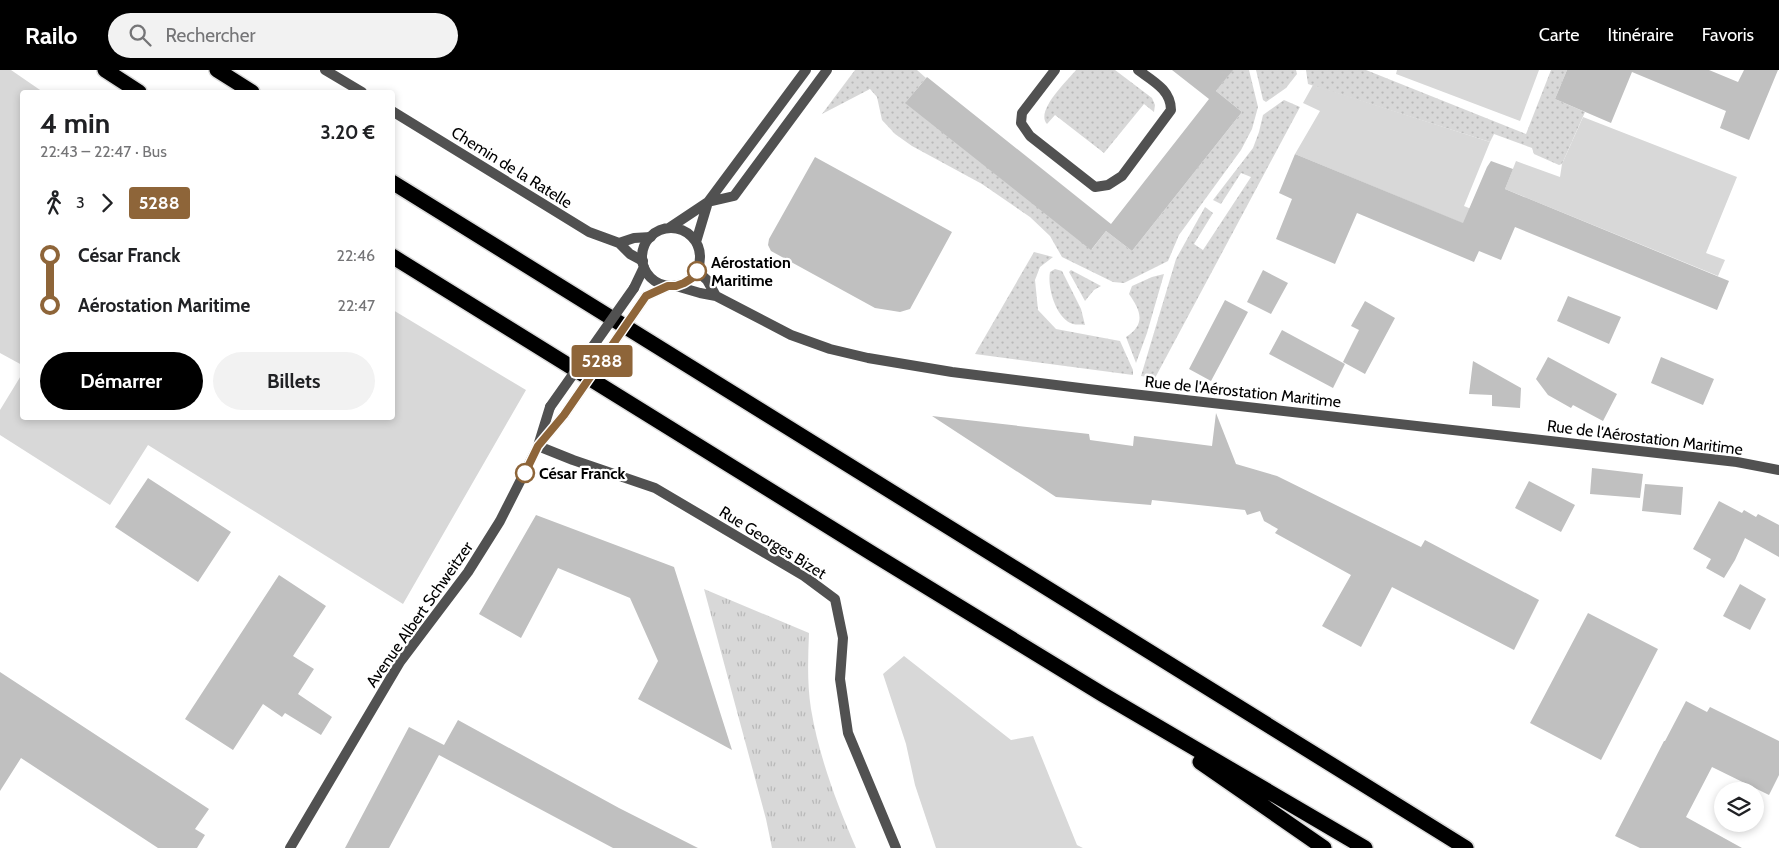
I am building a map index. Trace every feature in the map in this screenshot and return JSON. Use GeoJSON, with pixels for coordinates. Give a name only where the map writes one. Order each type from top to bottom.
{"type":"FeatureCollection","features":[{"type":"Feature","properties":{"kind":"highway"},"geometry":{"type":"LineString","coordinates":[[105,70],[136,90]]}},
{"type":"Feature","properties":{"kind":"highway"},"geometry":{"type":"LineString","coordinates":[[217,70],[249,90]]}},
{"type":"Feature","properties":{"kind":"highway"},"geometry":{"type":"LineString","coordinates":[[395,184],[1466,848]]}},
{"type":"Feature","properties":{"kind":"highway"},"geometry":{"type":"LineString","coordinates":[[395,258],[1102,694],[1365,848]]}},
{"type":"Feature","properties":{"kind":"highway"},"geometry":{"type":"LineString","coordinates":[[1102,694],[1324,848]]}},
{"type":"Feature","properties":{"kind":"street"},"geometry":{"type":"LineString","coordinates":[[325,70],[359,90]]}},
{"type":"Feature","properties":{"kind":"street"},"geometry":{"type":"LineString","coordinates":[[669,228],[684,231],[696,242],[700,256],[697,271],[692,278],[684,283],[672,286],[653,280],[644,264],[643,252],[651,237],[659,231],[669,228],[708,202],[806,70]]}},
{"type":"Feature","properties":{"kind":"street"},"geometry":{"type":"LineString","coordinates":[[708,202],[734,196],[827,70]]}},
{"type":"Feature","properties":{"kind":"street"},"geometry":{"type":"LineString","coordinates":[[1055,70],[1022,113],[1021,123],[1030,136],[1095,188],[1108,185],[1122,176],[1171,110],[1171,101],[1163,88],[1138,70]]}},
{"type":"Feature","properties":{"kind":"street","name":"Chemin de la Ratelle"},"geometry":{"type":"LineString","coordinates":[[395,114],[589,232],[619,243],[644,264]]}},
{"type":"Feature","properties":{"kind":"street"},"geometry":{"type":"LineString","coordinates":[[696,242],[708,202]]}},
{"type":"Feature","properties":{"kind":"street"},"geometry":{"type":"LineString","coordinates":[[619,243],[634,238],[651,237]]}},
{"type":"Feature","properties":{"kind":"street","name":"Avenue Albert Schweitzer"},"geometry":{"type":"LineString","coordinates":[[290,848],[400,662],[468,572],[500,521],[538,446],[550,407],[634,288],[644,264]]}},
{"type":"Feature","properties":{"kind":"street","name":"Rue de l'Aérostation Maritime"},"geometry":{"type":"LineString","coordinates":[[697,271],[707,280],[716,296]]}},
{"type":"Feature","properties":{"kind":"street","name":"Avenue Albert Schweitzer"},"geometry":{"type":"LineString","coordinates":[[538,446],[564,415],[646,296],[672,286]]}},
{"type":"Feature","properties":{"kind":"street","name":"Rue de l'Aérostation Maritime"},"geometry":{"type":"LineString","coordinates":[[672,286],[716,296],[791,335],[830,348],[877,360],[952,372],[1088,389],[1737,462],[1779,470]]}},
{"type":"Feature","properties":{"kind":"street","name":"Rue Georges Bizet"},"geometry":{"type":"LineString","coordinates":[[538,446],[655,488],[804,576],[835,599],[843,638],[840,679],[848,733],[896,848]]}},
{"type":"Feature","properties":{"kind":"green space"},"geometry":{"type":"Polygon","coordinates":[[[0,70],[11,70],[40,90],[20,90],[20,364],[0,353],[0,70]]]}},
{"type":"Feature","properties":{"kind":"green space"},"geometry":{"type":"Polygon","coordinates":[[[855,70],[917,70],[926,78],[906,102],[1092,249],[1106,231],[1132,251],[1242,112],[1216,91],[1230,73],[1226,70],[1249,70],[1258,107],[1252,129],[1241,150],[1179,235],[1168,261],[1124,283],[1113,282],[1062,257],[1050,236],[1030,217],[982,184],[912,146],[895,134],[882,120],[877,97],[870,89],[822,114],[855,70]]]}},
{"type":"Feature","properties":{"kind":"green space"},"geometry":{"type":"Polygon","coordinates":[[[1076,70],[1115,70],[1152,98],[1155,105],[1154,112],[1144,104],[1104,153],[1055,115],[1047,124],[1044,118],[1049,104],[1076,70]]]}},
{"type":"Feature","properties":{"kind":"green space"},"geometry":{"type":"Polygon","coordinates":[[[1256,70],[1296,70],[1297,74],[1286,88],[1266,102],[1263,100],[1256,70]]]}},
{"type":"Feature","properties":{"kind":"green space"},"geometry":{"type":"Polygon","coordinates":[[[1306,70],[1366,70],[1526,134],[1551,70],[1567,70],[1555,99],[1585,112],[1562,164],[1559,165],[1534,154],[1532,148],[1494,134],[1490,142],[1308,84],[1306,70]]]}},
{"type":"Feature","properties":{"kind":"green space"},"geometry":{"type":"Polygon","coordinates":[[[1397,70],[1539,70],[1520,121],[1396,74],[1397,70]]]}},
{"type":"Feature","properties":{"kind":"green space"},"geometry":{"type":"Polygon","coordinates":[[[1313,85],[1490,142],[1464,206],[1481,213],[1474,228],[1295,154],[1320,111],[1303,103],[1313,85]]]}},
{"type":"Feature","properties":{"kind":"green space"},"geometry":{"type":"Polygon","coordinates":[[[1284,100],[1300,107],[1155,378],[1141,376],[1176,259],[1205,207],[1213,213],[1194,244],[1203,250],[1251,177],[1241,173],[1221,204],[1213,200],[1253,148],[1263,115],[1284,100]]]}},
{"type":"Feature","properties":{"kind":"green space"},"geometry":{"type":"Polygon","coordinates":[[[1583,117],[1737,177],[1706,253],[1725,260],[1718,276],[1505,189],[1516,161],[1560,177],[1562,164],[1583,117]]]}},
{"type":"Feature","properties":{"kind":"green space"},"geometry":{"type":"Polygon","coordinates":[[[1034,252],[1053,257],[1040,267],[1035,280],[1038,310],[1056,329],[1120,341],[1133,370],[1133,375],[975,354],[1034,252]]]}},
{"type":"Feature","properties":{"kind":"green space"},"geometry":{"type":"Polygon","coordinates":[[[1055,269],[1062,271],[1081,309],[1085,325],[1067,321],[1057,309],[1051,294],[1049,278],[1050,272],[1055,269]]]}},
{"type":"Feature","properties":{"kind":"green space"},"geometry":{"type":"Polygon","coordinates":[[[1071,270],[1101,286],[1094,290],[1085,301],[1069,272],[1071,270]]]}},
{"type":"Feature","properties":{"kind":"green space"},"geometry":{"type":"Polygon","coordinates":[[[1164,274],[1136,363],[1126,337],[1137,327],[1140,317],[1129,294],[1132,286],[1164,274]]]}},
{"type":"Feature","properties":{"kind":"green space"},"geometry":{"type":"Polygon","coordinates":[[[395,311],[526,390],[403,604],[148,445],[110,505],[0,435],[0,410],[20,377],[20,420],[395,420],[395,311]]]}},
{"type":"Feature","properties":{"kind":"green space"},"geometry":{"type":"Polygon","coordinates":[[[704,589],[809,633],[809,690],[814,727],[829,780],[856,848],[772,848],[766,819],[704,589]]]}},
{"type":"Feature","properties":{"kind":"green space"},"geometry":{"type":"Polygon","coordinates":[[[904,656],[1011,740],[1033,736],[1077,845],[1083,848],[936,848],[915,785],[906,744],[883,674],[904,656]]]}},
{"type":"Feature","properties":{"kind":"building"},"geometry":{"type":"Polygon","coordinates":[[[1172,70],[1233,70],[1216,91],[1242,112],[1132,251],[1106,231],[1091,250],[905,103],[927,77],[1111,224],[1209,99],[1172,70]]]}},
{"type":"Feature","properties":{"kind":"building"},"geometry":{"type":"Polygon","coordinates":[[[1567,70],[1709,70],[1738,82],[1744,70],[1778,70],[1749,140],[1720,128],[1726,111],[1632,72],[1611,123],[1555,99],[1567,70]]]}},
{"type":"Feature","properties":{"kind":"building"},"geometry":{"type":"Polygon","coordinates":[[[1295,154],[1463,223],[1491,161],[1513,169],[1505,189],[1729,281],[1717,310],[1515,227],[1501,260],[1479,251],[1474,262],[1357,213],[1335,264],[1276,239],[1292,199],[1279,193],[1295,154]]]}},
{"type":"Feature","properties":{"kind":"building"},"geometry":{"type":"Polygon","coordinates":[[[815,157],[952,232],[910,309],[900,312],[875,308],[771,251],[768,245],[769,239],[815,157]]]}},
{"type":"Feature","properties":{"kind":"building"},"geometry":{"type":"Polygon","coordinates":[[[1263,270],[1288,283],[1271,314],[1247,302],[1263,270]]]}},
{"type":"Feature","properties":{"kind":"building"},"geometry":{"type":"Polygon","coordinates":[[[1568,296],[1621,317],[1609,344],[1557,321],[1568,296]]]}},
{"type":"Feature","properties":{"kind":"building"},"geometry":{"type":"Polygon","coordinates":[[[1225,300],[1248,312],[1211,381],[1189,369],[1225,300]]]}},
{"type":"Feature","properties":{"kind":"building"},"geometry":{"type":"Polygon","coordinates":[[[1365,301],[1395,318],[1365,374],[1343,362],[1359,330],[1351,326],[1365,301]]]}},
{"type":"Feature","properties":{"kind":"building"},"geometry":{"type":"Polygon","coordinates":[[[1282,330],[1345,364],[1333,388],[1269,354],[1282,330]]]}},
{"type":"Feature","properties":{"kind":"building"},"geometry":{"type":"Polygon","coordinates":[[[1548,357],[1617,394],[1603,421],[1573,405],[1571,408],[1548,395],[1536,379],[1548,357]]]}},
{"type":"Feature","properties":{"kind":"building"},"geometry":{"type":"Polygon","coordinates":[[[1661,357],[1714,379],[1703,405],[1651,383],[1661,357]]]}},
{"type":"Feature","properties":{"kind":"building"},"geometry":{"type":"Polygon","coordinates":[[[1473,361],[1521,388],[1520,408],[1492,406],[1492,395],[1469,394],[1473,361]]]}},
{"type":"Feature","properties":{"kind":"building"},"geometry":{"type":"Polygon","coordinates":[[[1216,413],[1236,464],[1277,476],[1421,547],[1425,540],[1539,600],[1514,650],[1392,587],[1361,647],[1322,626],[1351,575],[1275,533],[1278,529],[1264,521],[1260,511],[1247,515],[1245,510],[1152,500],[1151,505],[1056,497],[932,416],[1089,434],[1090,440],[1133,446],[1134,436],[1212,446],[1216,413]]]}},
{"type":"Feature","properties":{"kind":"building"},"geometry":{"type":"Polygon","coordinates":[[[1592,468],[1643,474],[1640,498],[1590,494],[1592,468]]]}},
{"type":"Feature","properties":{"kind":"building"},"geometry":{"type":"Polygon","coordinates":[[[148,478],[231,532],[198,582],[115,527],[148,478]]]}},
{"type":"Feature","properties":{"kind":"building"},"geometry":{"type":"Polygon","coordinates":[[[1529,481],[1575,505],[1561,532],[1515,508],[1529,481]]]}},
{"type":"Feature","properties":{"kind":"building"},"geometry":{"type":"Polygon","coordinates":[[[1645,484],[1683,487],[1681,515],[1642,511],[1645,484]]]}},
{"type":"Feature","properties":{"kind":"building"},"geometry":{"type":"Polygon","coordinates":[[[1719,501],[1742,513],[1744,510],[1756,517],[1758,514],[1779,525],[1779,557],[1745,538],[1724,578],[1706,568],[1711,559],[1693,549],[1719,501]]]}},
{"type":"Feature","properties":{"kind":"building"},"geometry":{"type":"Polygon","coordinates":[[[536,515],[674,567],[732,750],[638,699],[658,661],[630,598],[558,568],[521,638],[479,614],[536,515]]]}},
{"type":"Feature","properties":{"kind":"building"},"geometry":{"type":"Polygon","coordinates":[[[279,575],[326,606],[293,656],[314,669],[298,694],[332,717],[321,735],[285,713],[282,717],[263,704],[233,750],[185,719],[279,575]]]}},
{"type":"Feature","properties":{"kind":"building"},"geometry":{"type":"Polygon","coordinates":[[[1740,584],[1766,599],[1750,630],[1723,616],[1740,584]]]}},
{"type":"Feature","properties":{"kind":"building"},"geometry":{"type":"Polygon","coordinates":[[[1588,613],[1658,649],[1601,760],[1530,723],[1588,613]]]}},
{"type":"Feature","properties":{"kind":"building"},"geometry":{"type":"Polygon","coordinates":[[[0,672],[209,809],[195,829],[205,835],[197,848],[158,848],[21,758],[0,791],[0,672]]]}},
{"type":"Feature","properties":{"kind":"building"},"geometry":{"type":"Polygon","coordinates":[[[1686,701],[1707,712],[1710,707],[1779,741],[1779,775],[1769,795],[1764,793],[1764,782],[1743,782],[1712,767],[1686,817],[1742,848],[1640,848],[1615,836],[1686,701]]]}},
{"type":"Feature","properties":{"kind":"building"},"geometry":{"type":"Polygon","coordinates":[[[458,720],[619,808],[698,848],[613,848],[439,755],[389,848],[345,848],[409,727],[444,745],[458,720]]]}},
{"type":"Feature","properties":{"kind":"bus line","name":"5288"},"geometry":{"type":"LineString","coordinates":[[525,473],[538,446],[564,415],[646,296],[668,286],[684,283],[692,278],[697,271]]}},
{"type":"Feature","properties":{"kind":"place","name":"Aérostation Maritime"},"geometry":{"type":"Point","coordinates":[697,271]}},
{"type":"Feature","properties":{"kind":"place","name":"César Franck"},"geometry":{"type":"Point","coordinates":[525,473]}}]}
